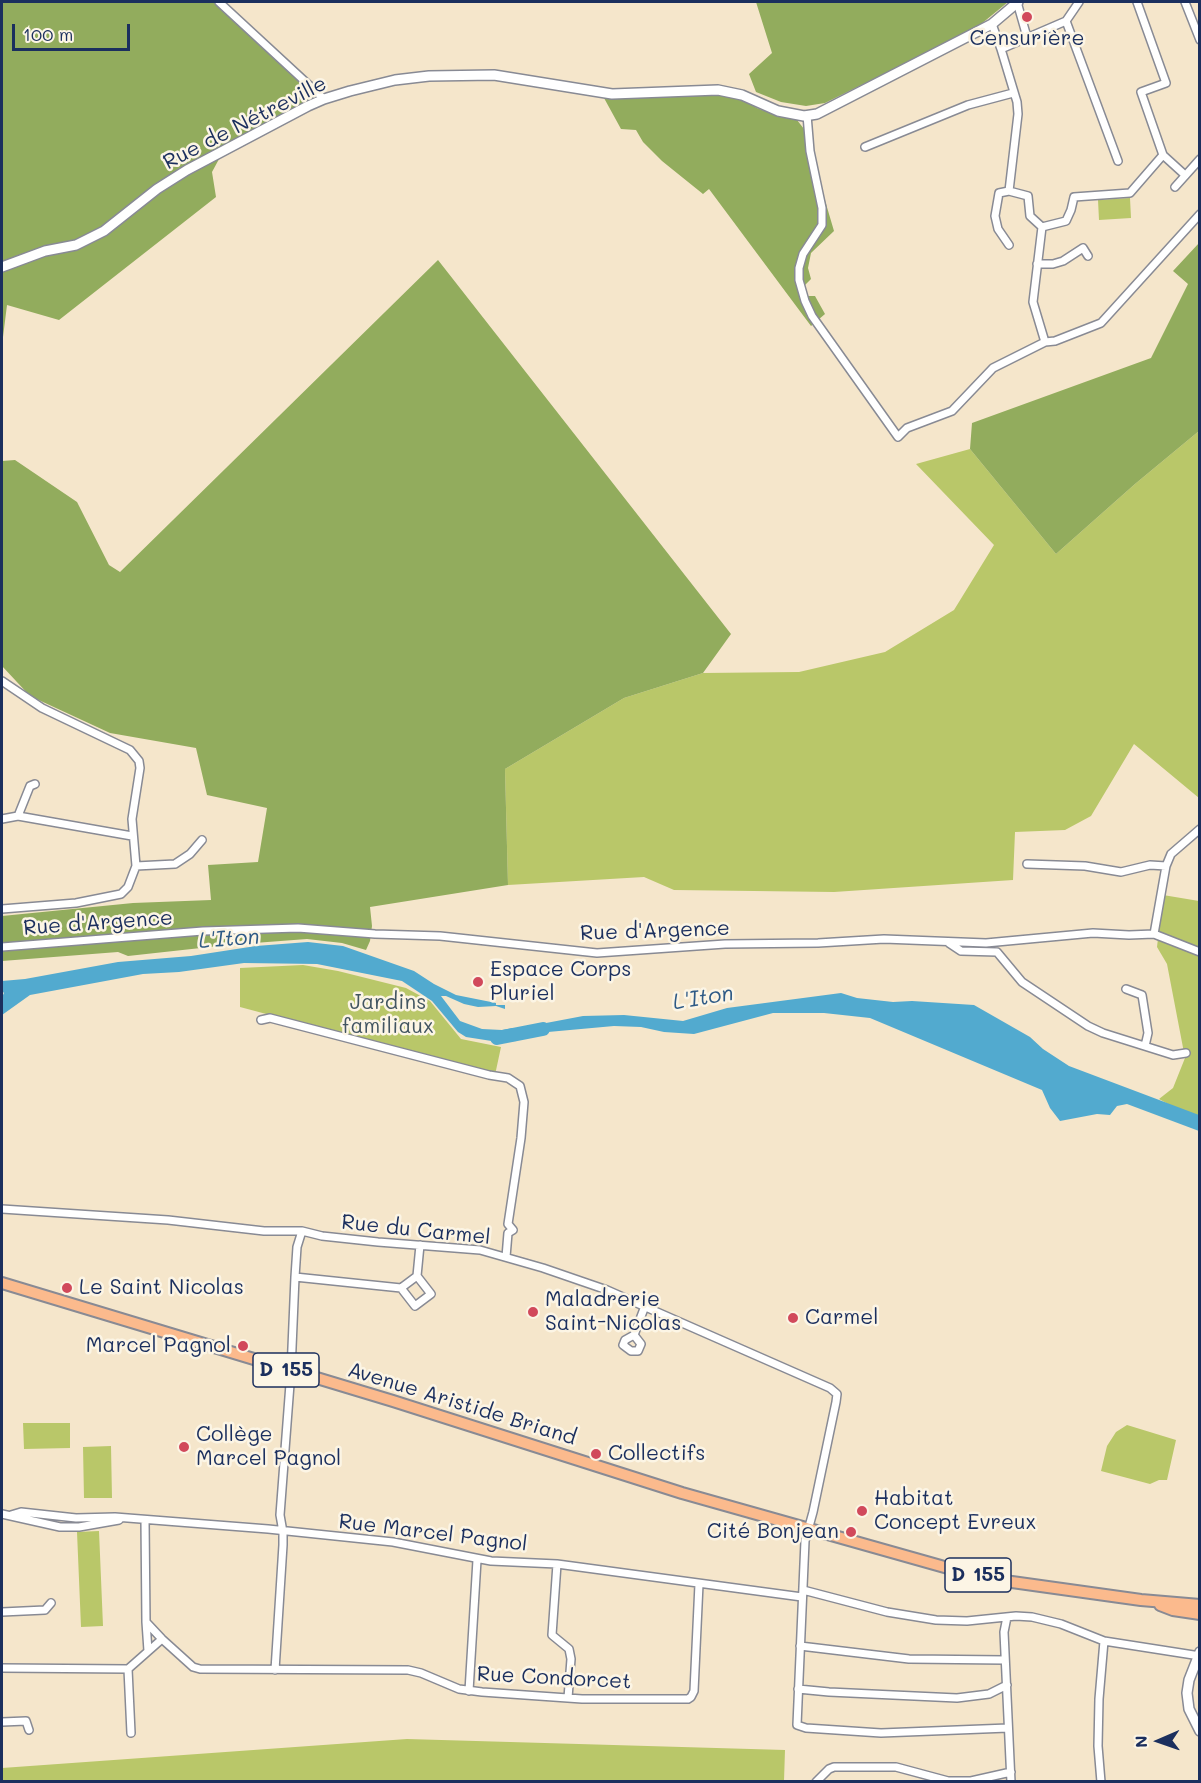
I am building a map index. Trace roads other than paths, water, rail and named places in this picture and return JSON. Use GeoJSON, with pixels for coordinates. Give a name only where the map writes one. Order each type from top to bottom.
{"type":"FeatureCollection","features":[{"type":"Feature","properties":{"kind":"main road","name":"Avenue Aristide Briand"},"geometry":{"type":"LineString","coordinates":[[2,1283],[393,1401],[682,1493],[808,1528]]}},
{"type":"Feature","properties":{"kind":"main road","name":"D 155"},"geometry":{"type":"LineString","coordinates":[[808,1528],[948,1568],[1012,1582],[1152,1601],[1200,1605]]}},
{"type":"Feature","properties":{"kind":"main road","name":"D 155"},"geometry":{"type":"LineString","coordinates":[[1152,1601],[1173,1610],[1200,1614]]}},
{"type":"Feature","properties":{"kind":"street"},"geometry":{"type":"LineString","coordinates":[[219,2],[324,99]]}},
{"type":"Feature","properties":{"kind":"street"},"geometry":{"type":"LineString","coordinates":[[1027,37],[1017,2],[992,24],[831,108],[817,114],[807,115],[810,151],[822,208],[822,225],[803,254],[799,268],[805,301],[812,316],[898,437],[907,428],[952,411],[993,368],[1045,342],[1055,341],[1101,323],[1200,214]]}},
{"type":"Feature","properties":{"kind":"street"},"geometry":{"type":"LineString","coordinates":[[1002,49],[1066,21],[1079,2]]}},
{"type":"Feature","properties":{"kind":"street"},"geometry":{"type":"LineString","coordinates":[[1137,2],[1166,83],[1141,92],[1163,155],[1185,175]]}},
{"type":"Feature","properties":{"kind":"street"},"geometry":{"type":"LineString","coordinates":[[1185,2],[1200,40]]}},
{"type":"Feature","properties":{"kind":"street"},"geometry":{"type":"LineString","coordinates":[[1066,21],[1118,161]]}},
{"type":"Feature","properties":{"kind":"street"},"geometry":{"type":"LineString","coordinates":[[992,24],[1002,49],[1018,114],[1009,190]]}},
{"type":"Feature","properties":{"kind":"street","name":"Rue de Nétreville"},"geometry":{"type":"LineString","coordinates":[[2,267],[45,251],[76,245],[104,231],[157,189],[187,170],[324,99],[395,80],[429,76],[486,75],[612,94],[718,90],[742,95],[778,111],[807,115]]}},
{"type":"Feature","properties":{"kind":"street"},"geometry":{"type":"LineString","coordinates":[[865,147],[968,105],[1013,93]]}},
{"type":"Feature","properties":{"kind":"street"},"geometry":{"type":"LineString","coordinates":[[1042,227],[1066,221],[1074,197],[1130,194],[1163,155]]}},
{"type":"Feature","properties":{"kind":"street"},"geometry":{"type":"LineString","coordinates":[[1175,187],[1200,159]]}},
{"type":"Feature","properties":{"kind":"street"},"geometry":{"type":"LineString","coordinates":[[1009,245],[998,229],[995,216],[999,193],[1009,190],[1028,196],[1030,216],[1042,227]]}},
{"type":"Feature","properties":{"kind":"street"},"geometry":{"type":"LineString","coordinates":[[1042,227],[1033,302],[1045,342]]}},
{"type":"Feature","properties":{"kind":"street"},"geometry":{"type":"LineString","coordinates":[[1037,264],[1053,264],[1063,261],[1083,248],[1088,256]]}},
{"type":"Feature","properties":{"kind":"street"},"geometry":{"type":"LineString","coordinates":[[2,681],[42,708],[130,750],[139,761],[140,768],[132,819],[135,866],[128,887],[121,894],[76,903],[2,909]]}},
{"type":"Feature","properties":{"kind":"street"},"geometry":{"type":"LineString","coordinates":[[18,816],[30,786],[35,784]]}},
{"type":"Feature","properties":{"kind":"street"},"geometry":{"type":"LineString","coordinates":[[2,819],[18,816],[132,836]]}},
{"type":"Feature","properties":{"kind":"street"},"geometry":{"type":"LineString","coordinates":[[1155,934],[1166,866],[1171,855],[1200,829]]}},
{"type":"Feature","properties":{"kind":"street"},"geometry":{"type":"LineString","coordinates":[[135,866],[175,864],[190,854],[202,840]]}},
{"type":"Feature","properties":{"kind":"street"},"geometry":{"type":"LineString","coordinates":[[1028,864],[1085,866],[1121,872],[1150,865],[1166,866]]}},
{"type":"Feature","properties":{"kind":"street","name":"Rue d'Argence"},"geometry":{"type":"LineString","coordinates":[[2,947],[203,932],[298,928],[440,936],[606,953],[725,944],[818,943],[884,939],[986,943],[1093,933],[1155,934],[1200,952]]}},
{"type":"Feature","properties":{"kind":"street"},"geometry":{"type":"LineString","coordinates":[[949,943],[961,951],[997,952],[1022,982],[1088,1026],[1103,1033],[1173,1055],[1186,1053]]}},
{"type":"Feature","properties":{"kind":"street"},"geometry":{"type":"LineString","coordinates":[[1126,989],[1142,994],[1148,1033],[1145,1047]]}},
{"type":"Feature","properties":{"kind":"street"},"geometry":{"type":"LineString","coordinates":[[261,1020],[270,1018],[489,1076],[508,1078],[520,1086],[524,1102],[508,1224],[513,1230],[508,1233],[506,1257]]}},
{"type":"Feature","properties":{"kind":"street","name":"Rue du Carmel"},"geometry":{"type":"LineString","coordinates":[[2,1209],[168,1220],[264,1231],[302,1231],[322,1236],[480,1250],[607,1290],[830,1388],[837,1394],[822,1472],[808,1528]]}},
{"type":"Feature","properties":{"kind":"street"},"geometry":{"type":"LineString","coordinates":[[275,1670],[284,1532],[280,1515],[291,1371],[297,1247],[302,1231]]}},
{"type":"Feature","properties":{"kind":"street"},"geometry":{"type":"LineString","coordinates":[[401,1288],[415,1306],[431,1294],[417,1276],[420,1245]]}},
{"type":"Feature","properties":{"kind":"street"},"geometry":{"type":"LineString","coordinates":[[295,1277],[401,1288],[417,1276]]}},
{"type":"Feature","properties":{"kind":"street"},"geometry":{"type":"LineString","coordinates":[[634,1335],[645,1306]]}},
{"type":"Feature","properties":{"kind":"street","name":"Rue Marcel Pagnol"},"geometry":{"type":"LineString","coordinates":[[2,1514],[11,1515],[21,1512],[57,1518],[115,1517],[393,1542],[477,1560],[557,1564],[699,1584],[802,1593],[886,1612],[936,1620],[967,1621],[1032,1617],[1061,1624],[1104,1641],[1199,1655]]}},
{"type":"Feature","properties":{"kind":"street"},"geometry":{"type":"LineString","coordinates":[[145,1520],[148,1651]]}},
{"type":"Feature","properties":{"kind":"street"},"geometry":{"type":"LineString","coordinates":[[808,1528],[802,1593],[797,1725],[806,1728],[880,1733],[1008,1728]]}},
{"type":"Feature","properties":{"kind":"street"},"geometry":{"type":"LineString","coordinates":[[469,1691],[477,1560]]}},
{"type":"Feature","properties":{"kind":"street"},"geometry":{"type":"LineString","coordinates":[[557,1564],[552,1635],[568,1649],[571,1659],[568,1698]]}},
{"type":"Feature","properties":{"kind":"street","name":"Rue Condorcet"},"geometry":{"type":"LineString","coordinates":[[146,1622],[193,1667],[200,1669],[408,1670],[469,1691],[568,1698],[691,1697],[694,1691],[699,1584]]}},
{"type":"Feature","properties":{"kind":"street"},"geometry":{"type":"LineString","coordinates":[[2,1612],[45,1610],[51,1603]]}},
{"type":"Feature","properties":{"kind":"street"},"geometry":{"type":"LineString","coordinates":[[1007,1617],[1004,1632],[1011,1782]]}},
{"type":"Feature","properties":{"kind":"street"},"geometry":{"type":"LineString","coordinates":[[2,1668],[128,1669],[162,1639]]}},
{"type":"Feature","properties":{"kind":"street"},"geometry":{"type":"LineString","coordinates":[[1101,1782],[1098,1711],[1104,1641]]}},
{"type":"Feature","properties":{"kind":"street"},"geometry":{"type":"LineString","coordinates":[[800,1646],[909,1659],[1005,1660]]}},
{"type":"Feature","properties":{"kind":"street"},"geometry":{"type":"LineString","coordinates":[[1199,1655],[1189,1680],[1187,1693],[1188,1709],[1200,1731]]}},
{"type":"Feature","properties":{"kind":"street"},"geometry":{"type":"LineString","coordinates":[[128,1669],[131,1733]]}},
{"type":"Feature","properties":{"kind":"street"},"geometry":{"type":"LineString","coordinates":[[798,1689],[957,1698],[989,1694],[1007,1685]]}},
{"type":"Feature","properties":{"kind":"street"},"geometry":{"type":"LineString","coordinates":[[2,1722],[26,1720],[29,1730]]}},
{"type":"Feature","properties":{"kind":"street"},"geometry":{"type":"LineString","coordinates":[[816,1782],[834,1767],[906,1768],[933,1778],[955,1781],[971,1781],[1011,1772]]}},
{"type":"Feature","properties":{"kind":"water"},"geometry":{"type":"Polygon","coordinates":[[[308,942],[343,946],[414,971],[456,995],[505,1005],[505,1009],[496,1006],[478,1007],[441,996],[460,1021],[482,1029],[513,1028],[517,1041],[498,1042],[466,1037],[458,1032],[432,1001],[402,981],[317,964],[244,963],[179,972],[143,974],[30,995],[2,1015],[4,993],[2,981],[118,962],[308,942]]]}},
{"type":"Feature","properties":{"kind":"water"},"geometry":{"type":"Polygon","coordinates":[[[841,993],[857,998],[893,1002],[974,1005],[1030,1037],[1043,1049],[1069,1066],[1199,1115],[1199,1131],[1127,1104],[1117,1106],[1110,1115],[1097,1114],[1060,1121],[1050,1108],[1042,1090],[870,1018],[824,1013],[773,1013],[694,1034],[614,1026],[537,1033],[527,1036],[525,1027],[583,1016],[624,1015],[683,1021],[727,1008],[841,993]]]}},
{"type":"Feature","properties":{"kind":"waterway","name":"L'Iton"},"geometry":{"type":"LineString","coordinates":[[497,1038],[543,1029]]}},
{"type":"Feature","properties":{"kind":"place","name":"Censurière"},"geometry":{"type":"Point","coordinates":[1027,17]}},
{"type":"Feature","properties":{"kind":"place","name":"Espace Corps Pluriel"},"geometry":{"type":"Point","coordinates":[478,982]}},
{"type":"Feature","properties":{"kind":"place","name":"Le Saint Nicolas"},"geometry":{"type":"Point","coordinates":[67,1288]}},
{"type":"Feature","properties":{"kind":"place","name":"Maladrerie Saint-Nicolas"},"geometry":{"type":"Point","coordinates":[533,1312]}},
{"type":"Feature","properties":{"kind":"place","name":"Carmel"},"geometry":{"type":"Point","coordinates":[793,1318]}},
{"type":"Feature","properties":{"kind":"place","name":"Marcel Pagnol"},"geometry":{"type":"Point","coordinates":[243,1346]}},
{"type":"Feature","properties":{"kind":"place","name":"Collège Marcel Pagnol"},"geometry":{"type":"Point","coordinates":[184,1447]}},
{"type":"Feature","properties":{"kind":"place","name":"Collectifs"},"geometry":{"type":"Point","coordinates":[596,1454]}},
{"type":"Feature","properties":{"kind":"place","name":"Habitat Concept Evreux"},"geometry":{"type":"Point","coordinates":[862,1511]}},
{"type":"Feature","properties":{"kind":"place","name":"Cité Bonjean"},"geometry":{"type":"Point","coordinates":[851,1532]}},
{"type":"Feature","properties":{"kind":"park label","name":"Jardins familiaux"},"geometry":{"type":"Point","coordinates":[388,1015]}}]}
